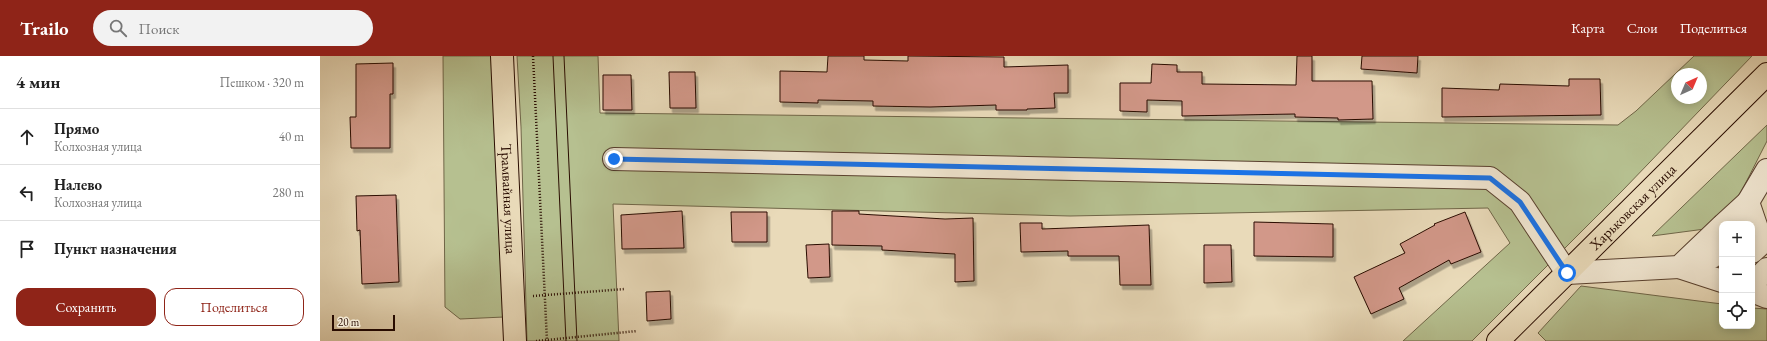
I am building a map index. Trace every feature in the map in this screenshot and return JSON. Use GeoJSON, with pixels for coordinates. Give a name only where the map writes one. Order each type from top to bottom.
{"type":"FeatureCollection","features":[{"type":"Feature","properties":{"kind":"main road","name":"Трамвайная улица"},"geometry":{"type":"LineString","coordinates":[[502,56],[515,341]]}},
{"type":"Feature","properties":{"kind":"main road","name":"Харьковская улица"},"geometry":{"type":"LineString","coordinates":[[1498,341],[1516,333],[1567,273],[1767,74]]}},
{"type":"Feature","properties":{"kind":"street"},"geometry":{"type":"LineString","coordinates":[[614,159],[1490,178],[1520,202],[1567,273],[1679,267],[1719,272]]}},
{"type":"Feature","properties":{"kind":"street"},"geometry":{"type":"LineString","coordinates":[[1727,221],[1748,202],[1767,170]]}},
{"type":"Feature","properties":{"kind":"street"},"geometry":{"type":"LineString","coordinates":[[1746,221],[1748,202]]}},
{"type":"Feature","properties":{"kind":"street"},"geometry":{"type":"LineString","coordinates":[[1748,202],[1767,236]]}},
{"type":"Feature","properties":{"kind":"street"},"geometry":{"type":"LineString","coordinates":[[1748,202],[1754,221]]}},
{"type":"Feature","properties":{"kind":"street"},"geometry":{"type":"LineString","coordinates":[[1755,222],[1762,243],[1755,249]]}},
{"type":"Feature","properties":{"kind":"street"},"geometry":{"type":"LineString","coordinates":[[1679,267],[1719,229]]}},
{"type":"Feature","properties":{"kind":"street"},"geometry":{"type":"LineString","coordinates":[[1679,267],[1712,257],[1719,250]]}},
{"type":"Feature","properties":{"kind":"street"},"geometry":{"type":"LineString","coordinates":[[1679,267],[1719,280]]}},
{"type":"Feature","properties":{"kind":"street"},"geometry":{"type":"LineString","coordinates":[[1755,281],[1767,270]]}},
{"type":"Feature","properties":{"kind":"street"},"geometry":{"type":"LineString","coordinates":[[1755,292],[1767,297]]}},
{"type":"Feature","properties":{"kind":"path"},"geometry":{"type":"LineString","coordinates":[[533,56],[547,340]]}},
{"type":"Feature","properties":{"kind":"path"},"geometry":{"type":"LineString","coordinates":[[513,297],[625,289]]}},
{"type":"Feature","properties":{"kind":"path"},"geometry":{"type":"LineString","coordinates":[[532,341],[637,331]]}},
{"type":"Feature","properties":{"kind":"green space"},"geometry":{"type":"Polygon","coordinates":[[[443,56],[493,56],[504,317],[460,319],[445,307],[443,56]]]}},
{"type":"Feature","properties":{"kind":"green space"},"geometry":{"type":"Polygon","coordinates":[[[517,56],[598,56],[600,113],[1618,125],[1636,111],[1671,78],[1671,104],[1706,104],[1623,190],[1472,341],[1403,341],[1510,243],[1488,208],[1070,216],[613,204],[619,341],[527,341],[521,127],[517,56]]]}},
{"type":"Feature","properties":{"kind":"green space"},"geometry":{"type":"Polygon","coordinates":[[[1694,56],[1752,56],[1707,103],[1707,68],[1681,68],[1694,56]]]}},
{"type":"Feature","properties":{"kind":"green space"},"geometry":{"type":"Polygon","coordinates":[[[1767,125],[1767,141],[1739,196],[1705,229],[1652,236],[1767,125]]]}},
{"type":"Feature","properties":{"kind":"green space"},"geometry":{"type":"Polygon","coordinates":[[[1581,286],[1719,304],[1719,329],[1755,329],[1755,308],[1767,309],[1767,341],[1546,341],[1538,333],[1581,286]]]}},
{"type":"Feature","properties":{"kind":"building"},"geometry":{"type":"Polygon","coordinates":[[[828,56],[864,56],[864,60],[908,61],[908,56],[1004,57],[1004,67],[1068,65],[1068,93],[1054,93],[1055,108],[1027,110],[996,110],[996,105],[930,107],[873,106],[873,101],[818,100],[818,103],[780,102],[780,71],[827,72],[828,56]]]}},
{"type":"Feature","properties":{"kind":"building"},"geometry":{"type":"Polygon","coordinates":[[[1297,56],[1312,56],[1312,81],[1372,81],[1373,119],[1338,120],[1338,118],[1295,117],[1295,114],[1182,116],[1182,101],[1147,100],[1147,112],[1120,111],[1120,83],[1151,83],[1152,64],[1177,65],[1177,72],[1202,72],[1202,84],[1296,85],[1297,56]]]}},
{"type":"Feature","properties":{"kind":"building"},"geometry":{"type":"Polygon","coordinates":[[[1362,56],[1418,56],[1417,73],[1361,69],[1362,56]]]}},
{"type":"Feature","properties":{"kind":"building"},"geometry":{"type":"Polygon","coordinates":[[[393,63],[393,94],[390,94],[390,148],[351,148],[350,117],[356,117],[356,64],[393,63]]]}},
{"type":"Feature","properties":{"kind":"building"},"geometry":{"type":"Polygon","coordinates":[[[669,72],[695,72],[696,108],[670,108],[669,72]]]}},
{"type":"Feature","properties":{"kind":"building"},"geometry":{"type":"Polygon","coordinates":[[[603,75],[631,75],[632,110],[603,110],[603,75]]]}},
{"type":"Feature","properties":{"kind":"building"},"geometry":{"type":"Polygon","coordinates":[[[1569,79],[1600,79],[1601,115],[1442,117],[1442,88],[1499,90],[1500,84],[1569,86],[1569,79]]]}},
{"type":"Feature","properties":{"kind":"building"},"geometry":{"type":"Polygon","coordinates":[[[396,195],[399,282],[362,284],[360,230],[357,231],[356,196],[396,195]]]}},
{"type":"Feature","properties":{"kind":"building"},"geometry":{"type":"Polygon","coordinates":[[[682,211],[684,248],[622,249],[621,215],[682,211]]]}},
{"type":"Feature","properties":{"kind":"building"},"geometry":{"type":"Polygon","coordinates":[[[832,211],[859,211],[859,214],[945,219],[973,218],[974,281],[955,282],[955,254],[882,250],[882,246],[832,245],[832,211]]]}},
{"type":"Feature","properties":{"kind":"building"},"geometry":{"type":"Polygon","coordinates":[[[731,212],[767,212],[767,242],[732,242],[731,212]]]}},
{"type":"Feature","properties":{"kind":"building"},"geometry":{"type":"Polygon","coordinates":[[[1465,212],[1481,252],[1451,264],[1449,260],[1399,288],[1404,299],[1371,314],[1354,277],[1405,253],[1400,244],[1435,225],[1434,224],[1465,212]]]}},
{"type":"Feature","properties":{"kind":"building"},"geometry":{"type":"Polygon","coordinates":[[[1254,222],[1333,224],[1333,257],[1254,256],[1254,222]]]}},
{"type":"Feature","properties":{"kind":"building"},"geometry":{"type":"Polygon","coordinates":[[[1020,223],[1042,223],[1042,229],[1149,225],[1151,285],[1120,285],[1119,256],[1068,256],[1068,251],[1021,252],[1020,223]]]}},
{"type":"Feature","properties":{"kind":"building"},"geometry":{"type":"Polygon","coordinates":[[[829,244],[830,277],[808,278],[806,245],[829,244]]]}},
{"type":"Feature","properties":{"kind":"building"},"geometry":{"type":"Polygon","coordinates":[[[1204,245],[1231,245],[1232,282],[1204,283],[1204,245]]]}},
{"type":"Feature","properties":{"kind":"building"},"geometry":{"type":"Polygon","coordinates":[[[670,291],[671,319],[647,321],[646,292],[670,291]]]}},
{"type":"Feature","properties":{"kind":"tram line"},"geometry":{"type":"LineString","coordinates":[[553,56],[566,341]]}},
{"type":"Feature","properties":{"kind":"tram line"},"geometry":{"type":"LineString","coordinates":[[564,56],[577,341]]}},
{"type":"Feature","properties":{"kind":"route"},"geometry":{"type":"LineString","coordinates":[[614,159],[1490,178],[1520,202],[1567,273]]}}]}
